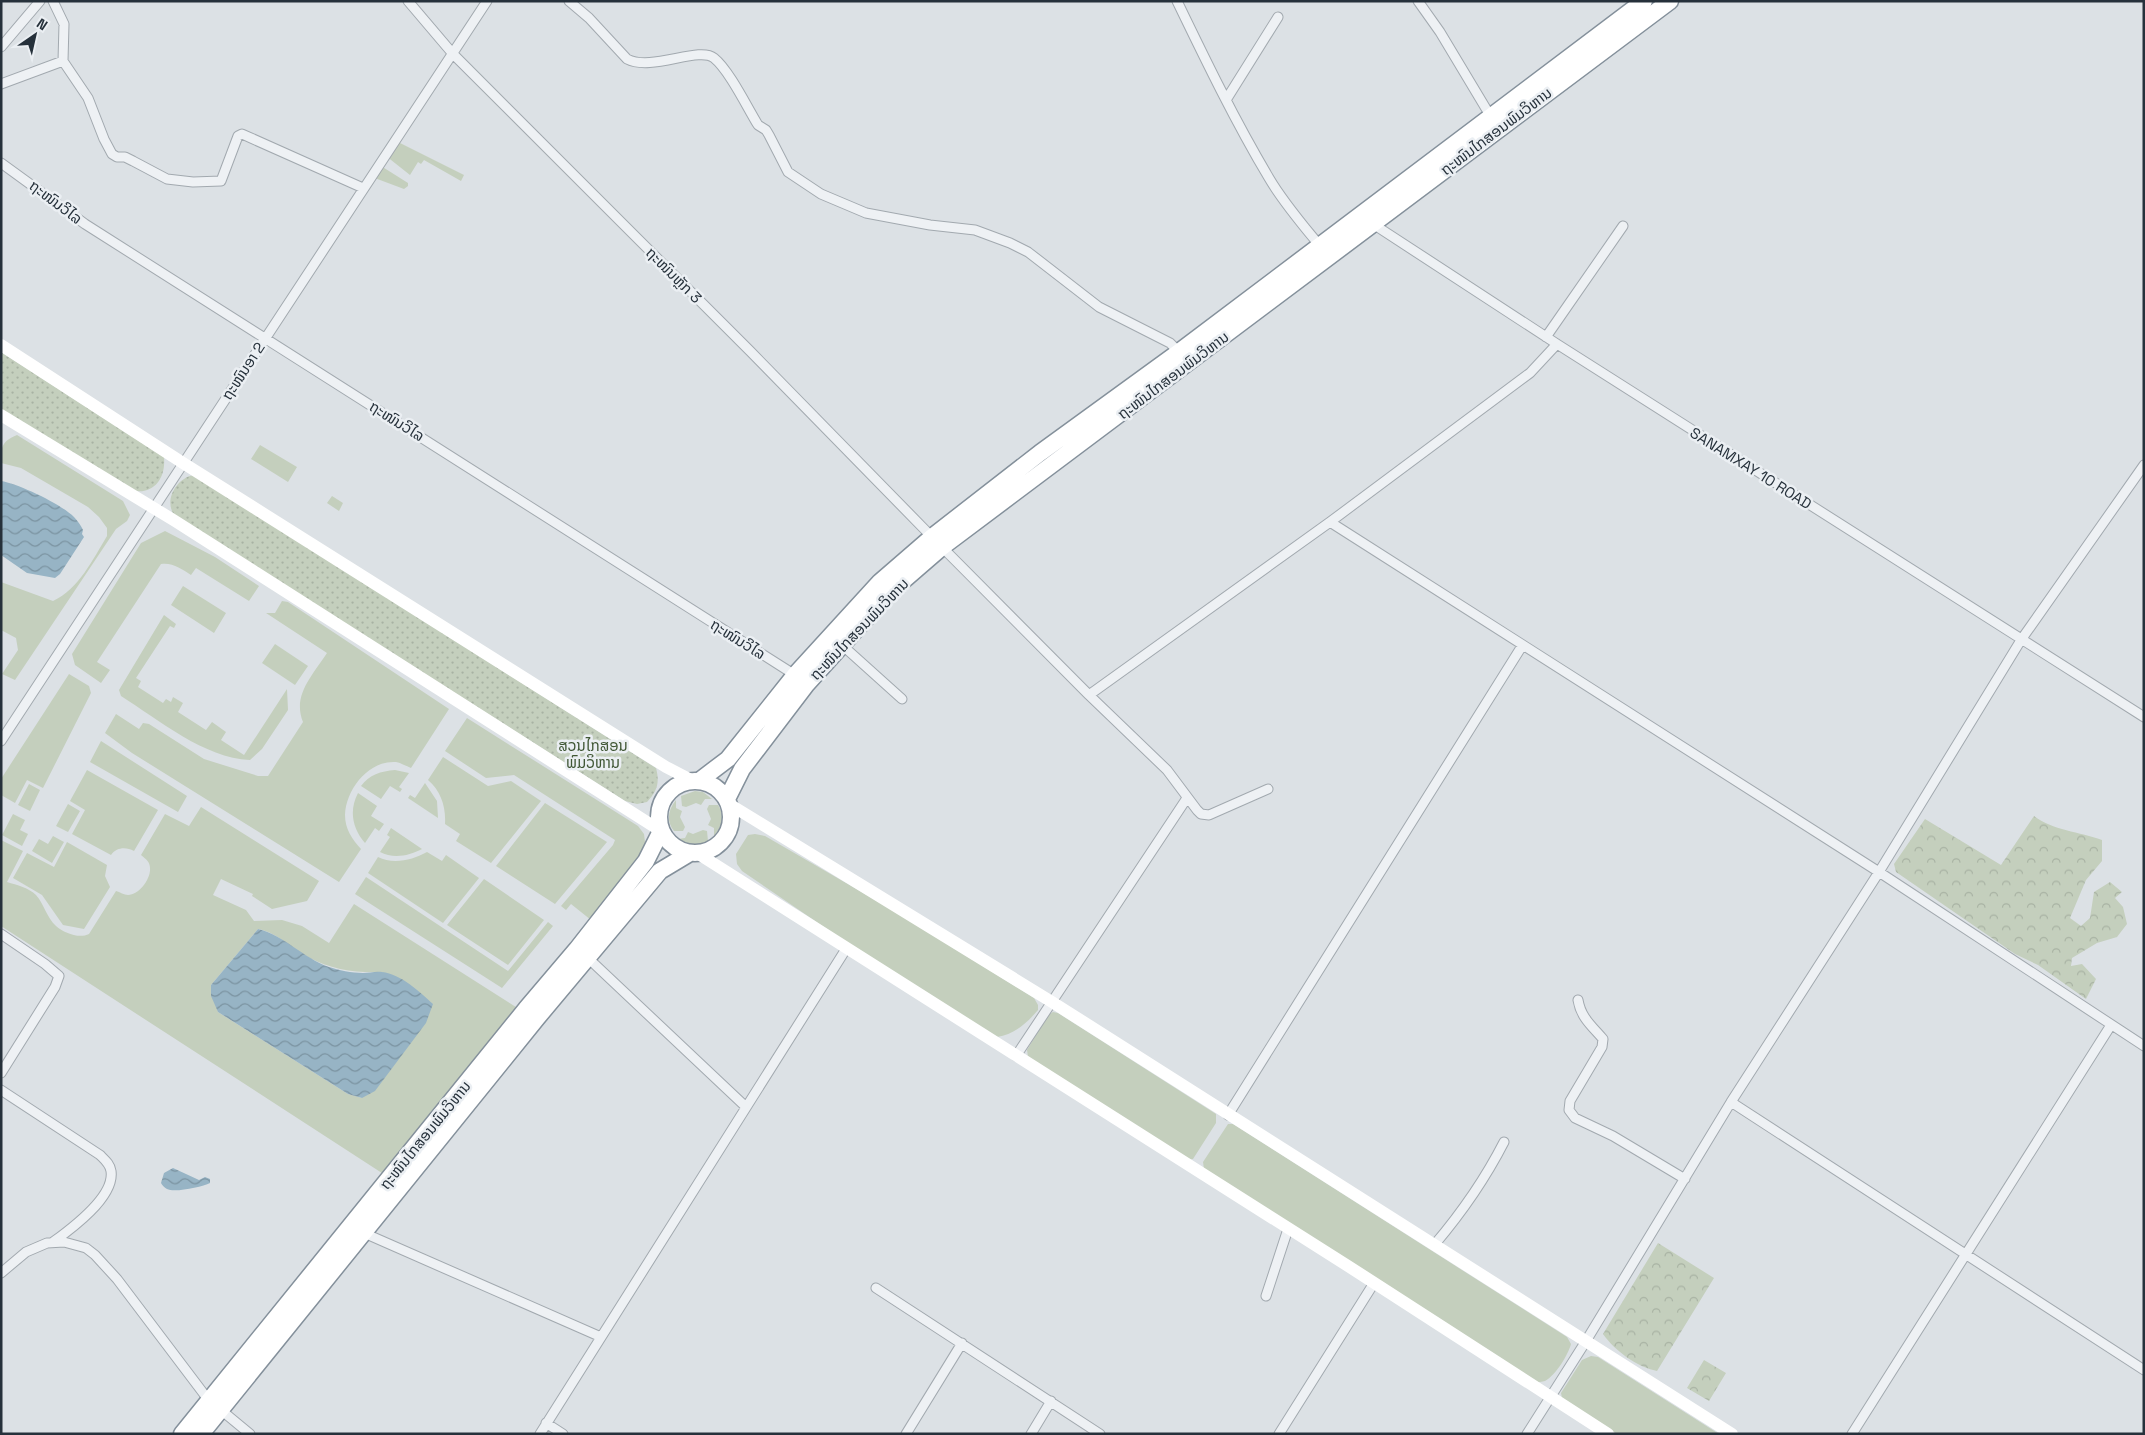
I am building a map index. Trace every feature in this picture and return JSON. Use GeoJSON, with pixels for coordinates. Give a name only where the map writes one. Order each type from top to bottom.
{"type":"FeatureCollection","features":[{"type":"Feature","properties":{"kind":"highway","name":"ຖະໜົນໄກສອນພົມວິຫານ"},"geometry":{"type":"LineString","coordinates":[[696,781],[728,759],[795,675],[880,582],[937,542],[1368,219],[1670,1]]}},
{"type":"Feature","properties":{"kind":"highway","name":"ຖະໜົນໄກສອນພົມວິຫານ"},"geometry":{"type":"LineString","coordinates":[[1098,420],[1179,352],[1320,246],[1368,219],[1491,117],[1642,2]]}},
{"type":"Feature","properties":{"kind":"highway","name":"ຖະໜົນໄກສອນພົມວິຫານ"},"geometry":{"type":"LineString","coordinates":[[728,801],[742,770],[806,684],[937,542]]}},
{"type":"Feature","properties":{"kind":"highway"},"geometry":{"type":"LineString","coordinates":[[696,781],[712,785],[728,801],[731,824],[726,836],[717,846],[694,853],[673,846],[661,831],[659,811],[664,798],[673,788],[696,781]]}},
{"type":"Feature","properties":{"kind":"highway","name":"ຖະໜົນໄກສອນພົມວິຫານ"},"geometry":{"type":"LineString","coordinates":[[182,1434],[215,1406],[364,1233],[537,1018],[591,947],[646,861],[661,831]]}},
{"type":"Feature","properties":{"kind":"highway","name":"ຖະໜົນໄກສອນພົມວິຫານ"},"geometry":{"type":"LineString","coordinates":[[201,1434],[215,1406],[526,1009],[591,947],[660,871],[694,853]]}},
{"type":"Feature","properties":{"kind":"street"},"geometry":{"type":"LineString","coordinates":[[1,47],[40,1]]}},
{"type":"Feature","properties":{"kind":"street"},"geometry":{"type":"LineString","coordinates":[[53,1],[64,24],[63,61],[88,98],[112,154],[117,157],[125,157],[162,177],[193,182],[221,180],[238,136],[242,134],[363,188]]}},
{"type":"Feature","properties":{"kind":"street","name":"ຖະໜົນຫຼັກ 3"},"geometry":{"type":"LineString","coordinates":[[408,1],[453,54],[750,351],[1089,695],[1167,770],[1196,810],[1201,814],[1209,815],[1268,789]]}},
{"type":"Feature","properties":{"kind":"street","name":"ຖະໜົນອາ 2"},"geometry":{"type":"LineString","coordinates":[[1,741],[152,508],[487,1]]}},
{"type":"Feature","properties":{"kind":"street"},"geometry":{"type":"LineString","coordinates":[[569,1],[589,18],[628,59],[635,63],[645,64],[701,55],[712,56],[721,64],[758,125],[766,130],[788,172],[821,194],[866,213],[930,225],[974,230],[1010,243],[1028,252],[1099,307],[1170,343],[1179,352]]}},
{"type":"Feature","properties":{"kind":"street"},"geometry":{"type":"LineString","coordinates":[[1176,1],[1226,100],[1269,179],[1320,246]]}},
{"type":"Feature","properties":{"kind":"street"},"geometry":{"type":"LineString","coordinates":[[1418,1],[1440,32],[1491,117]]}},
{"type":"Feature","properties":{"kind":"street"},"geometry":{"type":"LineString","coordinates":[[1226,100],[1278,17]]}},
{"type":"Feature","properties":{"kind":"street"},"geometry":{"type":"LineString","coordinates":[[1,84],[63,61]]}},
{"type":"Feature","properties":{"kind":"street","name":"ຖະໜົນວິໄລ"},"geometry":{"type":"LineString","coordinates":[[1,163],[85,224],[795,675]]}},
{"type":"Feature","properties":{"kind":"street","name":"SANAMXAY 10 ROAD"},"geometry":{"type":"LineString","coordinates":[[1368,219],[1556,344],[2144,717]]}},
{"type":"Feature","properties":{"kind":"street"},"geometry":{"type":"LineString","coordinates":[[1546,337],[1623,226]]}},
{"type":"Feature","properties":{"kind":"street"},"geometry":{"type":"LineString","coordinates":[[1089,695],[1330,522],[1530,373],[1556,344]]}},
{"type":"Feature","properties":{"kind":"street"},"geometry":{"type":"LineString","coordinates":[[1,346],[183,463],[666,767],[696,781]]}},
{"type":"Feature","properties":{"kind":"street"},"geometry":{"type":"LineString","coordinates":[[1,415],[152,508],[661,831]]}},
{"type":"Feature","properties":{"kind":"street"},"geometry":{"type":"LineString","coordinates":[[1527,1434],[1586,1341],[1731,1102],[1879,872],[2021,640],[2144,465]]}},
{"type":"Feature","properties":{"kind":"street"},"geometry":{"type":"LineString","coordinates":[[1330,522],[1879,872],[2144,1046]]}},
{"type":"Feature","properties":{"kind":"street"},"geometry":{"type":"LineString","coordinates":[[842,645],[902,699]]}},
{"type":"Feature","properties":{"kind":"street"},"geometry":{"type":"LineString","coordinates":[[1228,1115],[1522,646]]}},
{"type":"Feature","properties":{"kind":"street"},"geometry":{"type":"LineString","coordinates":[[1016,1056],[1187,798]]}},
{"type":"Feature","properties":{"kind":"street"},"geometry":{"type":"LineString","coordinates":[[728,801],[1052,1002],[1732,1434]]}},
{"type":"Feature","properties":{"kind":"street"},"geometry":{"type":"LineString","coordinates":[[694,853],[1374,1283],[1608,1434]]}},
{"type":"Feature","properties":{"kind":"street"},"geometry":{"type":"LineString","coordinates":[[1,934],[45,964],[59,976],[55,987],[1,1073]]}},
{"type":"Feature","properties":{"kind":"street"},"geometry":{"type":"LineString","coordinates":[[591,947],[746,1107]]}},
{"type":"Feature","properties":{"kind":"street"},"geometry":{"type":"LineString","coordinates":[[540,1434],[846,949]]}},
{"type":"Feature","properties":{"kind":"street"},"geometry":{"type":"LineString","coordinates":[[1578,1000],[1580,1010],[1586,1022],[1603,1039],[1602,1047],[1570,1101],[1569,1110],[1575,1118],[1613,1136],[1685,1179]]}},
{"type":"Feature","properties":{"kind":"street"},"geometry":{"type":"LineString","coordinates":[[1852,1434],[2111,1025]]}},
{"type":"Feature","properties":{"kind":"street"},"geometry":{"type":"LineString","coordinates":[[1,1090],[100,1155],[109,1164],[111,1170],[110,1183],[87,1215],[53,1242],[26,1252],[1,1273]]}},
{"type":"Feature","properties":{"kind":"street"},"geometry":{"type":"LineString","coordinates":[[1731,1102],[2144,1370]]}},
{"type":"Feature","properties":{"kind":"street"},"geometry":{"type":"LineString","coordinates":[[1435,1244],[1463,1211],[1489,1172],[1504,1142]]}},
{"type":"Feature","properties":{"kind":"street"},"geometry":{"type":"LineString","coordinates":[[1266,1296],[1288,1229]]}},
{"type":"Feature","properties":{"kind":"street"},"geometry":{"type":"LineString","coordinates":[[364,1233],[600,1337]]}},
{"type":"Feature","properties":{"kind":"street"},"geometry":{"type":"LineString","coordinates":[[53,1242],[78,1244],[95,1255],[135,1302],[215,1406],[250,1434]]}},
{"type":"Feature","properties":{"kind":"street"},"geometry":{"type":"LineString","coordinates":[[1279,1434],[1374,1283]]}},
{"type":"Feature","properties":{"kind":"street"},"geometry":{"type":"LineString","coordinates":[[876,1288],[1100,1434]]}},
{"type":"Feature","properties":{"kind":"street"},"geometry":{"type":"LineString","coordinates":[[906,1434],[962,1344]]}},
{"type":"Feature","properties":{"kind":"street"},"geometry":{"type":"LineString","coordinates":[[1031,1434],[1051,1401]]}},
{"type":"Feature","properties":{"kind":"street"},"geometry":{"type":"LineString","coordinates":[[546,1423],[564,1434]]}},
{"type":"Feature","properties":{"kind":"green space"},"geometry":{"type":"Polygon","coordinates":[[[396,141],[464,175],[461,181],[424,160],[421,164],[418,162],[410,175],[386,156],[396,141]]]}},
{"type":"Feature","properties":{"kind":"green space"},"geometry":{"type":"Polygon","coordinates":[[[381,166],[408,183],[408,186],[404,189],[372,177],[381,166]]]}},
{"type":"Feature","properties":{"kind":"green space"},"geometry":{"type":"Polygon","coordinates":[[[1,352],[164,457],[163,472],[156,484],[145,490],[130,490],[1,409],[1,352]]]}},
{"type":"Feature","properties":{"kind":"green space"},"geometry":{"type":"Polygon","coordinates":[[[17,435],[123,501],[130,515],[127,521],[116,529],[15,680],[2,674],[18,650],[16,638],[1,630],[1,582],[53,601],[70,589],[85,573],[107,536],[107,528],[88,507],[21,468],[1,463],[3,446],[8,440],[17,435]]]}},
{"type":"Feature","properties":{"kind":"green space"},"geometry":{"type":"Polygon","coordinates":[[[260,445],[297,467],[288,482],[251,459],[260,445]]]}},
{"type":"Feature","properties":{"kind":"green space","name":"ສວນໄກສອນ ພົມວິຫານ"},"geometry":{"type":"Polygon","coordinates":[[[193,475],[656,768],[658,782],[653,794],[647,802],[637,804],[625,801],[174,515],[170,503],[173,491],[181,481],[193,475]]]}},
{"type":"Feature","properties":{"kind":"green space"},"geometry":{"type":"Polygon","coordinates":[[[332,496],[343,503],[339,511],[327,503],[332,496]]]}},
{"type":"Feature","properties":{"kind":"green space"},"geometry":{"type":"Polygon","coordinates":[[[165,531],[215,557],[259,586],[249,601],[196,568],[191,575],[173,565],[161,564],[97,662],[110,670],[101,683],[75,665],[72,654],[141,543],[165,531]]]}},
{"type":"Feature","properties":{"kind":"green space"},"geometry":{"type":"Polygon","coordinates":[[[183,586],[226,613],[214,633],[171,605],[183,586]]]}},
{"type":"Feature","properties":{"kind":"green space"},"geometry":{"type":"Polygon","coordinates":[[[282,601],[288,602],[449,709],[411,768],[396,762],[386,763],[368,771],[354,786],[346,805],[345,820],[350,834],[361,849],[339,882],[132,753],[105,733],[116,714],[139,729],[143,723],[149,724],[204,759],[258,776],[268,776],[303,722],[300,712],[302,694],[310,677],[327,653],[266,613],[275,613],[282,601]]]}},
{"type":"Feature","properties":{"kind":"green space"},"geometry":{"type":"Polygon","coordinates":[[[164,615],[176,624],[174,628],[170,626],[136,678],[141,681],[138,687],[163,703],[166,699],[171,702],[173,697],[183,703],[178,712],[206,730],[212,722],[226,732],[221,740],[244,755],[287,689],[288,710],[262,749],[250,760],[216,753],[199,745],[121,696],[119,690],[164,615]]]}},
{"type":"Feature","properties":{"kind":"green space"},"geometry":{"type":"Polygon","coordinates":[[[275,644],[308,666],[295,685],[262,663],[275,644]]]}},
{"type":"Feature","properties":{"kind":"green space"},"geometry":{"type":"Polygon","coordinates":[[[69,674],[89,686],[91,693],[43,788],[27,780],[15,803],[1,795],[1,779],[69,674]]]}},
{"type":"Feature","properties":{"kind":"green space"},"geometry":{"type":"Polygon","coordinates":[[[467,718],[638,826],[644,834],[646,850],[591,920],[571,904],[566,910],[561,906],[613,845],[615,840],[514,775],[486,778],[445,751],[467,718]]]}},
{"type":"Feature","properties":{"kind":"green space"},"geometry":{"type":"Polygon","coordinates":[[[101,741],[187,796],[178,812],[90,762],[101,741]]]}},
{"type":"Feature","properties":{"kind":"green space"},"geometry":{"type":"Polygon","coordinates":[[[443,757],[488,786],[511,781],[541,801],[491,863],[456,841],[460,834],[445,824],[442,800],[433,784],[428,780],[443,757]]]}},
{"type":"Feature","properties":{"kind":"green space"},"geometry":{"type":"Polygon","coordinates":[[[87,770],[158,810],[134,851],[128,849],[116,850],[111,855],[72,834],[85,810],[70,801],[87,770]]]}},
{"type":"Feature","properties":{"kind":"green space"},"geometry":{"type":"Polygon","coordinates":[[[395,770],[409,773],[399,787],[402,789],[400,792],[390,786],[381,799],[361,786],[376,774],[395,770]]]}},
{"type":"Feature","properties":{"kind":"green space"},"geometry":{"type":"Polygon","coordinates":[[[425,783],[437,801],[438,818],[408,798],[410,795],[415,798],[425,783]]]}},
{"type":"Feature","properties":{"kind":"green space"},"geometry":{"type":"Polygon","coordinates":[[[29,784],[40,790],[30,811],[18,805],[29,784]]]}},
{"type":"Feature","properties":{"kind":"green space"},"geometry":{"type":"Polygon","coordinates":[[[695,791],[703,792],[712,799],[705,799],[701,805],[696,803],[686,807],[682,806],[681,796],[695,791]]]}},
{"type":"Feature","properties":{"kind":"green space"},"geometry":{"type":"Polygon","coordinates":[[[358,793],[377,806],[371,816],[384,824],[379,831],[375,828],[365,843],[357,831],[353,819],[353,806],[358,793]]]}},
{"type":"Feature","properties":{"kind":"green space"},"geometry":{"type":"Polygon","coordinates":[[[676,800],[676,808],[682,811],[680,817],[685,827],[683,831],[674,831],[669,819],[671,808],[676,800]]]}},
{"type":"Feature","properties":{"kind":"green space"},"geometry":{"type":"Polygon","coordinates":[[[545,803],[607,842],[555,904],[496,866],[545,803]]]}},
{"type":"Feature","properties":{"kind":"green space"},"geometry":{"type":"Polygon","coordinates":[[[68,804],[80,811],[68,832],[56,826],[68,804]]]}},
{"type":"Feature","properties":{"kind":"green space"},"geometry":{"type":"Polygon","coordinates":[[[709,805],[718,805],[722,817],[721,825],[714,836],[714,828],[708,825],[711,819],[707,809],[709,805]]]}},
{"type":"Feature","properties":{"kind":"green space"},"geometry":{"type":"Polygon","coordinates":[[[201,807],[319,881],[307,901],[272,909],[252,896],[253,894],[221,879],[213,895],[246,910],[254,921],[282,920],[302,926],[329,943],[354,904],[519,1009],[385,1175],[1,926],[1,840],[23,851],[7,882],[23,887],[36,895],[56,926],[67,933],[81,936],[89,934],[116,891],[127,895],[136,892],[144,886],[149,877],[150,868],[146,859],[141,855],[165,814],[189,826],[201,807]],[[258,929],[211,985],[218,1012],[348,1094],[362,1098],[383,972],[354,971],[326,965],[308,957],[278,937],[258,929]]]}},
{"type":"Feature","properties":{"kind":"green space"},"geometry":{"type":"Polygon","coordinates":[[[13,814],[25,820],[20,830],[28,834],[22,846],[2,835],[13,814]]]}},
{"type":"Feature","properties":{"kind":"green space"},"geometry":{"type":"Polygon","coordinates":[[[2034,816],[2049,825],[2102,840],[2102,861],[2086,880],[2070,918],[2081,926],[2090,918],[2094,892],[2110,882],[2122,892],[2115,898],[2123,907],[2127,924],[2117,937],[2097,943],[2072,958],[2071,966],[2082,964],[2096,979],[2086,999],[2038,965],[2015,954],[1896,872],[1894,864],[1925,819],[2001,865],[2034,816]]]}},
{"type":"Feature","properties":{"kind":"green space"},"geometry":{"type":"Polygon","coordinates":[[[391,828],[422,849],[401,856],[380,852],[390,837],[387,835],[391,828]]]}},
{"type":"Feature","properties":{"kind":"green space"},"geometry":{"type":"Polygon","coordinates":[[[703,830],[707,831],[708,841],[700,845],[688,845],[677,839],[685,838],[688,832],[693,834],[703,830]]]}},
{"type":"Feature","properties":{"kind":"green space"},"geometry":{"type":"Polygon","coordinates":[[[748,835],[765,836],[896,912],[1034,998],[1038,1005],[1038,1010],[1020,1027],[997,1037],[868,957],[742,871],[737,864],[736,854],[748,835]]]}},
{"type":"Feature","properties":{"kind":"green space"},"geometry":{"type":"Polygon","coordinates":[[[53,836],[64,842],[52,863],[32,851],[39,839],[48,844],[53,836]]]}},
{"type":"Feature","properties":{"kind":"green space"},"geometry":{"type":"Polygon","coordinates":[[[67,842],[107,865],[105,876],[110,887],[84,929],[63,925],[42,895],[13,878],[27,853],[54,867],[67,842]]]}},
{"type":"Feature","properties":{"kind":"green space"},"geometry":{"type":"Polygon","coordinates":[[[427,852],[442,861],[446,855],[479,878],[443,923],[368,873],[378,857],[390,861],[403,861],[427,852]]]}},
{"type":"Feature","properties":{"kind":"green space"},"geometry":{"type":"Polygon","coordinates":[[[366,877],[508,971],[548,922],[553,926],[502,988],[355,894],[366,877]]]}},
{"type":"Feature","properties":{"kind":"green space"},"geometry":{"type":"Polygon","coordinates":[[[484,879],[544,920],[508,965],[447,925],[484,879]]]}},
{"type":"Feature","properties":{"kind":"green space"},"geometry":{"type":"Polygon","coordinates":[[[1053,1012],[1058,1013],[1216,1114],[1216,1123],[1193,1159],[1187,1160],[1028,1057],[1027,1050],[1048,1015],[1053,1012]]]}},
{"type":"Feature","properties":{"kind":"green space"},"geometry":{"type":"Polygon","coordinates":[[[1228,1124],[1233,1124],[1567,1337],[1571,1344],[1557,1370],[1545,1381],[1534,1382],[1204,1169],[1203,1162],[1228,1124]]]}},
{"type":"Feature","properties":{"kind":"green space"},"geometry":{"type":"Polygon","coordinates":[[[1658,1243],[1714,1278],[1657,1371],[1634,1362],[1614,1346],[1603,1334],[1658,1243]]]}},
{"type":"Feature","properties":{"kind":"green space"},"geometry":{"type":"Polygon","coordinates":[[[1591,1356],[1598,1357],[1719,1434],[1617,1434],[1562,1398],[1561,1393],[1582,1360],[1591,1356]]]}},
{"type":"Feature","properties":{"kind":"green space"},"geometry":{"type":"Polygon","coordinates":[[[1704,1360],[1726,1373],[1709,1401],[1687,1388],[1704,1360]]]}},
{"type":"Feature","properties":{"kind":"water"},"geometry":{"type":"Polygon","coordinates":[[[1,481],[18,486],[50,501],[68,512],[83,530],[82,534],[84,537],[60,574],[55,578],[27,573],[1,555],[1,481]]]}},
{"type":"Feature","properties":{"kind":"water"},"geometry":{"type":"Polygon","coordinates":[[[258,929],[276,936],[329,967],[363,973],[382,972],[396,976],[410,984],[433,1004],[426,1023],[375,1091],[362,1098],[348,1094],[218,1012],[211,996],[211,985],[258,929]]]}},
{"type":"Feature","properties":{"kind":"water"},"geometry":{"type":"Polygon","coordinates":[[[173,1168],[199,1180],[205,1177],[210,1179],[210,1183],[188,1189],[167,1189],[161,1183],[164,1173],[173,1168]]]}}]}
